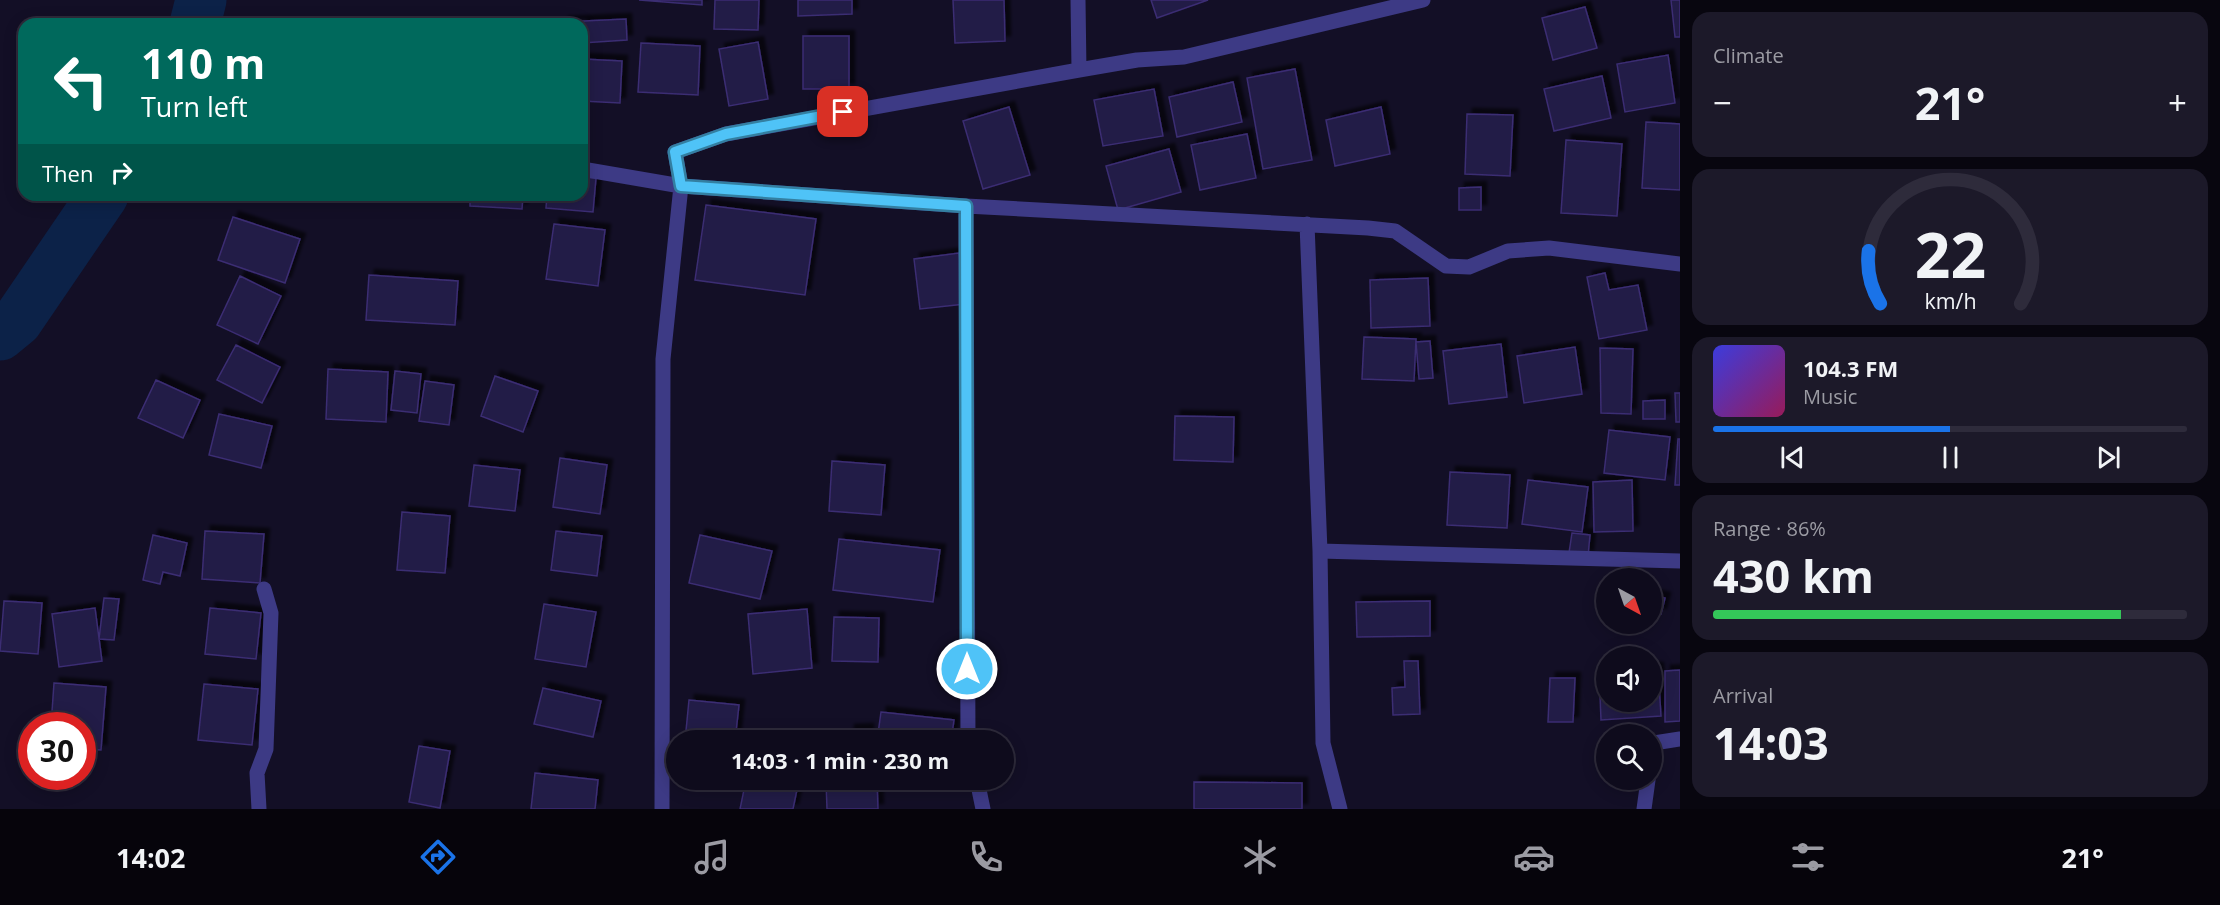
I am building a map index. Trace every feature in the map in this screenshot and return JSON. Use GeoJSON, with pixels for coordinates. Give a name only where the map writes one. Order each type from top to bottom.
{"type":"FeatureCollection","features":[{"type":"Feature","properties":{"kind":"street"},"geometry":{"type":"LineString","coordinates":[[1078,0],[1079,70]]}},
{"type":"Feature","properties":{"kind":"street"},"geometry":{"type":"LineString","coordinates":[[662,809],[663,360],[681,186],[675,152],[726,134],[1137,60],[1184,57],[1424,0]]}},
{"type":"Feature","properties":{"kind":"street"},"geometry":{"type":"LineString","coordinates":[[588,170],[681,186],[966,206],[1307,224],[1395,231],[1446,266],[1469,267],[1508,251],[1549,248],[1680,264]]}},
{"type":"Feature","properties":{"kind":"street"},"geometry":{"type":"LineString","coordinates":[[966,206],[968,730]]}},
{"type":"Feature","properties":{"kind":"street"},"geometry":{"type":"LineString","coordinates":[[1307,224],[1320,551],[1323,743],[1340,809]]}},
{"type":"Feature","properties":{"kind":"street"},"geometry":{"type":"LineString","coordinates":[[1320,551],[1680,561]]}},
{"type":"Feature","properties":{"kind":"street"},"geometry":{"type":"LineString","coordinates":[[259,809],[256,773],[266,749],[271,613],[264,589]]}},
{"type":"Feature","properties":{"kind":"street"},"geometry":{"type":"LineString","coordinates":[[1662,742],[1680,739]]}},
{"type":"Feature","properties":{"kind":"street"},"geometry":{"type":"LineString","coordinates":[[979,790],[983,809]]}},
{"type":"Feature","properties":{"kind":"street"},"geometry":{"type":"LineString","coordinates":[[1644,809],[1647,790]]}},
{"type":"Feature","properties":{"kind":"building"},"geometry":{"type":"Polygon","coordinates":[[[639,0],[702,0],[702,5],[639,0]]]}},
{"type":"Feature","properties":{"kind":"building"},"geometry":{"type":"Polygon","coordinates":[[[715,0],[759,0],[758,30],[714,29],[715,0]]]}},
{"type":"Feature","properties":{"kind":"building"},"geometry":{"type":"Polygon","coordinates":[[[798,0],[852,0],[852,14],[798,16],[798,0]]]}},
{"type":"Feature","properties":{"kind":"building"},"geometry":{"type":"Polygon","coordinates":[[[953,0],[1004,0],[1005,41],[955,43],[953,0]]]}},
{"type":"Feature","properties":{"kind":"building"},"geometry":{"type":"Polygon","coordinates":[[[1151,0],[1208,0],[1157,18],[1151,0]]]}},
{"type":"Feature","properties":{"kind":"building"},"geometry":{"type":"Polygon","coordinates":[[[1671,0],[1680,0],[1680,37],[1675,37],[1671,0]]]}},
{"type":"Feature","properties":{"kind":"building"},"geometry":{"type":"Polygon","coordinates":[[[1585,7],[1597,48],[1553,60],[1542,18],[1585,7]]]}},
{"type":"Feature","properties":{"kind":"building"},"geometry":{"type":"Polygon","coordinates":[[[626,19],[627,40],[588,43],[588,21],[626,19]]]}},
{"type":"Feature","properties":{"kind":"building"},"geometry":{"type":"Polygon","coordinates":[[[803,36],[849,36],[849,89],[803,89],[803,36]]]}},
{"type":"Feature","properties":{"kind":"building"},"geometry":{"type":"Polygon","coordinates":[[[758,42],[768,99],[729,106],[719,49],[758,42]]]}},
{"type":"Feature","properties":{"kind":"building"},"geometry":{"type":"Polygon","coordinates":[[[641,43],[700,46],[698,95],[638,92],[641,43]]]}},
{"type":"Feature","properties":{"kind":"building"},"geometry":{"type":"Polygon","coordinates":[[[1668,55],[1675,103],[1625,112],[1617,64],[1668,55]]]}},
{"type":"Feature","properties":{"kind":"building"},"geometry":{"type":"Polygon","coordinates":[[[588,59],[622,61],[620,103],[588,101],[588,59]]]}},
{"type":"Feature","properties":{"kind":"building"},"geometry":{"type":"Polygon","coordinates":[[[1295,69],[1312,160],[1263,169],[1247,78],[1295,69]]]}},
{"type":"Feature","properties":{"kind":"building"},"geometry":{"type":"Polygon","coordinates":[[[1602,76],[1611,118],[1554,131],[1544,89],[1602,76]]]}},
{"type":"Feature","properties":{"kind":"building"},"geometry":{"type":"Polygon","coordinates":[[[1233,82],[1242,122],[1177,137],[1169,97],[1233,82]]]}},
{"type":"Feature","properties":{"kind":"building"},"geometry":{"type":"Polygon","coordinates":[[[1154,89],[1163,136],[1103,146],[1094,100],[1154,89]]]}},
{"type":"Feature","properties":{"kind":"building"},"geometry":{"type":"Polygon","coordinates":[[[1009,107],[1030,175],[983,189],[963,121],[1009,107]]]}},
{"type":"Feature","properties":{"kind":"building"},"geometry":{"type":"Polygon","coordinates":[[[1381,107],[1390,154],[1335,166],[1326,120],[1381,107]]]}},
{"type":"Feature","properties":{"kind":"building"},"geometry":{"type":"Polygon","coordinates":[[[1467,114],[1513,115],[1510,176],[1465,174],[1467,114]]]}},
{"type":"Feature","properties":{"kind":"building"},"geometry":{"type":"Polygon","coordinates":[[[1646,122],[1680,124],[1680,190],[1642,188],[1646,122]]]}},
{"type":"Feature","properties":{"kind":"building"},"geometry":{"type":"Polygon","coordinates":[[[1247,134],[1256,178],[1200,190],[1191,145],[1247,134]]]}},
{"type":"Feature","properties":{"kind":"building"},"geometry":{"type":"Polygon","coordinates":[[[1566,140],[1622,144],[1617,216],[1561,213],[1566,140]]]}},
{"type":"Feature","properties":{"kind":"building"},"geometry":{"type":"Polygon","coordinates":[[[1169,149],[1181,192],[1118,210],[1106,166],[1169,149]]]}},
{"type":"Feature","properties":{"kind":"building"},"geometry":{"type":"Polygon","coordinates":[[[588,177],[596,178],[593,212],[546,208],[547,201],[588,201],[588,177]]]}},
{"type":"Feature","properties":{"kind":"building"},"geometry":{"type":"Polygon","coordinates":[[[1481,187],[1481,210],[1459,210],[1459,188],[1481,187]]]}},
{"type":"Feature","properties":{"kind":"building"},"geometry":{"type":"Polygon","coordinates":[[[470,201],[523,201],[522,209],[470,206],[470,201]]]}},
{"type":"Feature","properties":{"kind":"building"},"geometry":{"type":"Polygon","coordinates":[[[706,205],[816,219],[805,295],[695,280],[706,205]]]}},
{"type":"Feature","properties":{"kind":"building"},"geometry":{"type":"Polygon","coordinates":[[[233,217],[300,239],[285,283],[218,260],[233,217]]]}},
{"type":"Feature","properties":{"kind":"building"},"geometry":{"type":"Polygon","coordinates":[[[554,224],[605,230],[598,286],[546,279],[554,224]]]}},
{"type":"Feature","properties":{"kind":"building"},"geometry":{"type":"Polygon","coordinates":[[[959,253],[965,304],[920,309],[914,259],[959,253]]]}},
{"type":"Feature","properties":{"kind":"building"},"geometry":{"type":"Polygon","coordinates":[[[1605,273],[1609,290],[1638,285],[1647,330],[1599,339],[1587,277],[1605,273]]]}},
{"type":"Feature","properties":{"kind":"building"},"geometry":{"type":"Polygon","coordinates":[[[369,275],[458,281],[455,325],[366,320],[369,275]]]}},
{"type":"Feature","properties":{"kind":"building"},"geometry":{"type":"Polygon","coordinates":[[[240,276],[281,296],[258,344],[217,325],[240,276]]]}},
{"type":"Feature","properties":{"kind":"building"},"geometry":{"type":"Polygon","coordinates":[[[1428,278],[1430,326],[1371,328],[1370,280],[1428,278]]]}},
{"type":"Feature","properties":{"kind":"building"},"geometry":{"type":"Polygon","coordinates":[[[1364,337],[1416,339],[1414,381],[1362,379],[1364,337]]]}},
{"type":"Feature","properties":{"kind":"building"},"geometry":{"type":"Polygon","coordinates":[[[1430,341],[1433,378],[1419,379],[1416,342],[1430,341]]]}},
{"type":"Feature","properties":{"kind":"building"},"geometry":{"type":"Polygon","coordinates":[[[1501,344],[1507,397],[1449,404],[1443,351],[1501,344]]]}},
{"type":"Feature","properties":{"kind":"building"},"geometry":{"type":"Polygon","coordinates":[[[236,345],[280,367],[262,403],[217,380],[236,345]]]}},
{"type":"Feature","properties":{"kind":"building"},"geometry":{"type":"Polygon","coordinates":[[[1575,347],[1582,394],[1524,403],[1517,356],[1575,347]]]}},
{"type":"Feature","properties":{"kind":"building"},"geometry":{"type":"Polygon","coordinates":[[[1600,348],[1633,349],[1631,414],[1601,413],[1600,348]]]}},
{"type":"Feature","properties":{"kind":"building"},"geometry":{"type":"Polygon","coordinates":[[[328,369],[388,372],[386,422],[326,419],[328,369]]]}},
{"type":"Feature","properties":{"kind":"building"},"geometry":{"type":"Polygon","coordinates":[[[395,371],[421,374],[417,413],[391,410],[395,371]]]}},
{"type":"Feature","properties":{"kind":"building"},"geometry":{"type":"Polygon","coordinates":[[[495,376],[538,391],[523,432],[481,416],[495,376]]]}},
{"type":"Feature","properties":{"kind":"building"},"geometry":{"type":"Polygon","coordinates":[[[156,380],[200,400],[183,438],[138,418],[156,380]]]}},
{"type":"Feature","properties":{"kind":"building"},"geometry":{"type":"Polygon","coordinates":[[[425,381],[454,385],[449,425],[419,421],[425,381]]]}},
{"type":"Feature","properties":{"kind":"building"},"geometry":{"type":"Polygon","coordinates":[[[1675,393],[1680,393],[1680,422],[1676,422],[1675,393]]]}},
{"type":"Feature","properties":{"kind":"building"},"geometry":{"type":"Polygon","coordinates":[[[1665,400],[1665,419],[1643,419],[1643,401],[1665,400]]]}},
{"type":"Feature","properties":{"kind":"building"},"geometry":{"type":"Polygon","coordinates":[[[219,414],[272,426],[261,468],[209,455],[219,414]]]}},
{"type":"Feature","properties":{"kind":"building"},"geometry":{"type":"Polygon","coordinates":[[[1175,416],[1234,417],[1233,462],[1174,460],[1175,416]]]}},
{"type":"Feature","properties":{"kind":"building"},"geometry":{"type":"Polygon","coordinates":[[[1609,430],[1670,437],[1665,480],[1604,473],[1609,430]]]}},
{"type":"Feature","properties":{"kind":"building"},"geometry":{"type":"Polygon","coordinates":[[[1678,439],[1680,439],[1680,485],[1675,485],[1678,439]]]}},
{"type":"Feature","properties":{"kind":"building"},"geometry":{"type":"Polygon","coordinates":[[[560,458],[607,465],[600,514],[553,507],[560,458]]]}},
{"type":"Feature","properties":{"kind":"building"},"geometry":{"type":"Polygon","coordinates":[[[832,461],[885,465],[881,515],[829,511],[832,461]]]}},
{"type":"Feature","properties":{"kind":"building"},"geometry":{"type":"Polygon","coordinates":[[[474,465],[520,470],[515,511],[469,506],[474,465]]]}},
{"type":"Feature","properties":{"kind":"building"},"geometry":{"type":"Polygon","coordinates":[[[1450,472],[1510,475],[1507,528],[1447,525],[1450,472]]]}},
{"type":"Feature","properties":{"kind":"building"},"geometry":{"type":"Polygon","coordinates":[[[1528,480],[1588,487],[1582,532],[1522,524],[1528,480]]]}},
{"type":"Feature","properties":{"kind":"building"},"geometry":{"type":"Polygon","coordinates":[[[1632,480],[1633,531],[1594,532],[1593,482],[1632,480]]]}},
{"type":"Feature","properties":{"kind":"building"},"geometry":{"type":"Polygon","coordinates":[[[402,512],[450,516],[445,573],[397,570],[402,512]]]}},
{"type":"Feature","properties":{"kind":"building"},"geometry":{"type":"Polygon","coordinates":[[[205,531],[264,534],[260,583],[202,579],[205,531]]]}},
{"type":"Feature","properties":{"kind":"building"},"geometry":{"type":"Polygon","coordinates":[[[556,531],[602,536],[597,576],[551,570],[556,531]]]}},
{"type":"Feature","properties":{"kind":"building"},"geometry":{"type":"Polygon","coordinates":[[[1572,533],[1590,535],[1588,556],[1569,553],[1572,533]]]}},
{"type":"Feature","properties":{"kind":"building"},"geometry":{"type":"Polygon","coordinates":[[[153,535],[187,543],[180,576],[163,572],[160,584],[143,580],[153,535]]]}},
{"type":"Feature","properties":{"kind":"building"},"geometry":{"type":"Polygon","coordinates":[[[700,535],[772,551],[760,599],[689,583],[700,535]]]}},
{"type":"Feature","properties":{"kind":"building"},"geometry":{"type":"Polygon","coordinates":[[[839,539],[940,550],[933,602],[833,590],[839,539]]]}},
{"type":"Feature","properties":{"kind":"building"},"geometry":{"type":"Polygon","coordinates":[[[104,598],[119,599],[114,640],[99,639],[104,598]]]}},
{"type":"Feature","properties":{"kind":"building"},"geometry":{"type":"Polygon","coordinates":[[[4,601],[42,603],[38,654],[0,651],[4,601]]]}},
{"type":"Feature","properties":{"kind":"building"},"geometry":{"type":"Polygon","coordinates":[[[1430,601],[1430,636],[1357,637],[1356,602],[1430,601]]]}},
{"type":"Feature","properties":{"kind":"building"},"geometry":{"type":"Polygon","coordinates":[[[544,604],[596,612],[586,667],[535,659],[544,604]]]}},
{"type":"Feature","properties":{"kind":"building"},"geometry":{"type":"Polygon","coordinates":[[[95,608],[102,661],[59,667],[52,614],[95,608]]]}},
{"type":"Feature","properties":{"kind":"building"},"geometry":{"type":"Polygon","coordinates":[[[210,608],[261,613],[256,659],[205,654],[210,608]]]}},
{"type":"Feature","properties":{"kind":"building"},"geometry":{"type":"Polygon","coordinates":[[[807,609],[812,668],[753,674],[748,614],[807,609]]]}},
{"type":"Feature","properties":{"kind":"building"},"geometry":{"type":"Polygon","coordinates":[[[834,617],[879,618],[878,662],[832,661],[834,617]]]}},
{"type":"Feature","properties":{"kind":"building"},"geometry":{"type":"Polygon","coordinates":[[[1404,661],[1418,661],[1420,714],[1393,715],[1392,688],[1405,687],[1404,661]]]}},
{"type":"Feature","properties":{"kind":"building"},"geometry":{"type":"Polygon","coordinates":[[[1680,670],[1680,721],[1665,722],[1665,671],[1680,670]]]}},
{"type":"Feature","properties":{"kind":"building"},"geometry":{"type":"Polygon","coordinates":[[[1550,678],[1575,678],[1573,722],[1548,722],[1550,678]]]}},
{"type":"Feature","properties":{"kind":"building"},"geometry":{"type":"Polygon","coordinates":[[[54,683],[106,687],[101,750],[96,750],[96,712],[52,712],[54,683]]]}},
{"type":"Feature","properties":{"kind":"building"},"geometry":{"type":"Polygon","coordinates":[[[204,684],[258,689],[252,745],[198,740],[204,684]]]}},
{"type":"Feature","properties":{"kind":"building"},"geometry":{"type":"Polygon","coordinates":[[[543,688],[601,701],[593,737],[534,724],[543,688]]]}},
{"type":"Feature","properties":{"kind":"building"},"geometry":{"type":"Polygon","coordinates":[[[689,700],[739,705],[736,730],[686,730],[689,700]]]}},
{"type":"Feature","properties":{"kind":"building"},"geometry":{"type":"Polygon","coordinates":[[[881,712],[954,720],[953,730],[879,730],[881,712]]]}},
{"type":"Feature","properties":{"kind":"building"},"geometry":{"type":"Polygon","coordinates":[[[1601,712],[1661,712],[1661,716],[1601,720],[1601,712]]]}},
{"type":"Feature","properties":{"kind":"building"},"geometry":{"type":"Polygon","coordinates":[[[419,746],[450,751],[440,808],[409,802],[419,746]]]}},
{"type":"Feature","properties":{"kind":"building"},"geometry":{"type":"Polygon","coordinates":[[[535,773],[598,780],[595,809],[531,809],[535,773]]]}},
{"type":"Feature","properties":{"kind":"building"},"geometry":{"type":"Polygon","coordinates":[[[1194,782],[1302,783],[1302,809],[1194,809],[1194,782]]]}},
{"type":"Feature","properties":{"kind":"building"},"geometry":{"type":"Polygon","coordinates":[[[744,790],[797,790],[793,809],[740,809],[744,790]]]}},
{"type":"Feature","properties":{"kind":"building"},"geometry":{"type":"Polygon","coordinates":[[[826,790],[877,790],[878,809],[827,809],[826,790]]]}},
{"type":"Feature","properties":{"kind":"waterway"},"geometry":{"type":"LineString","coordinates":[[196,18],[201,0]]}},
{"type":"Feature","properties":{"kind":"waterway"},"geometry":{"type":"LineString","coordinates":[[0,335],[17,321],[99,201]]}},
{"type":"Feature","properties":{"kind":"route"},"geometry":{"type":"LineString","coordinates":[[843,112],[726,134],[675,152],[681,186],[966,206],[967,669]]}}]}
